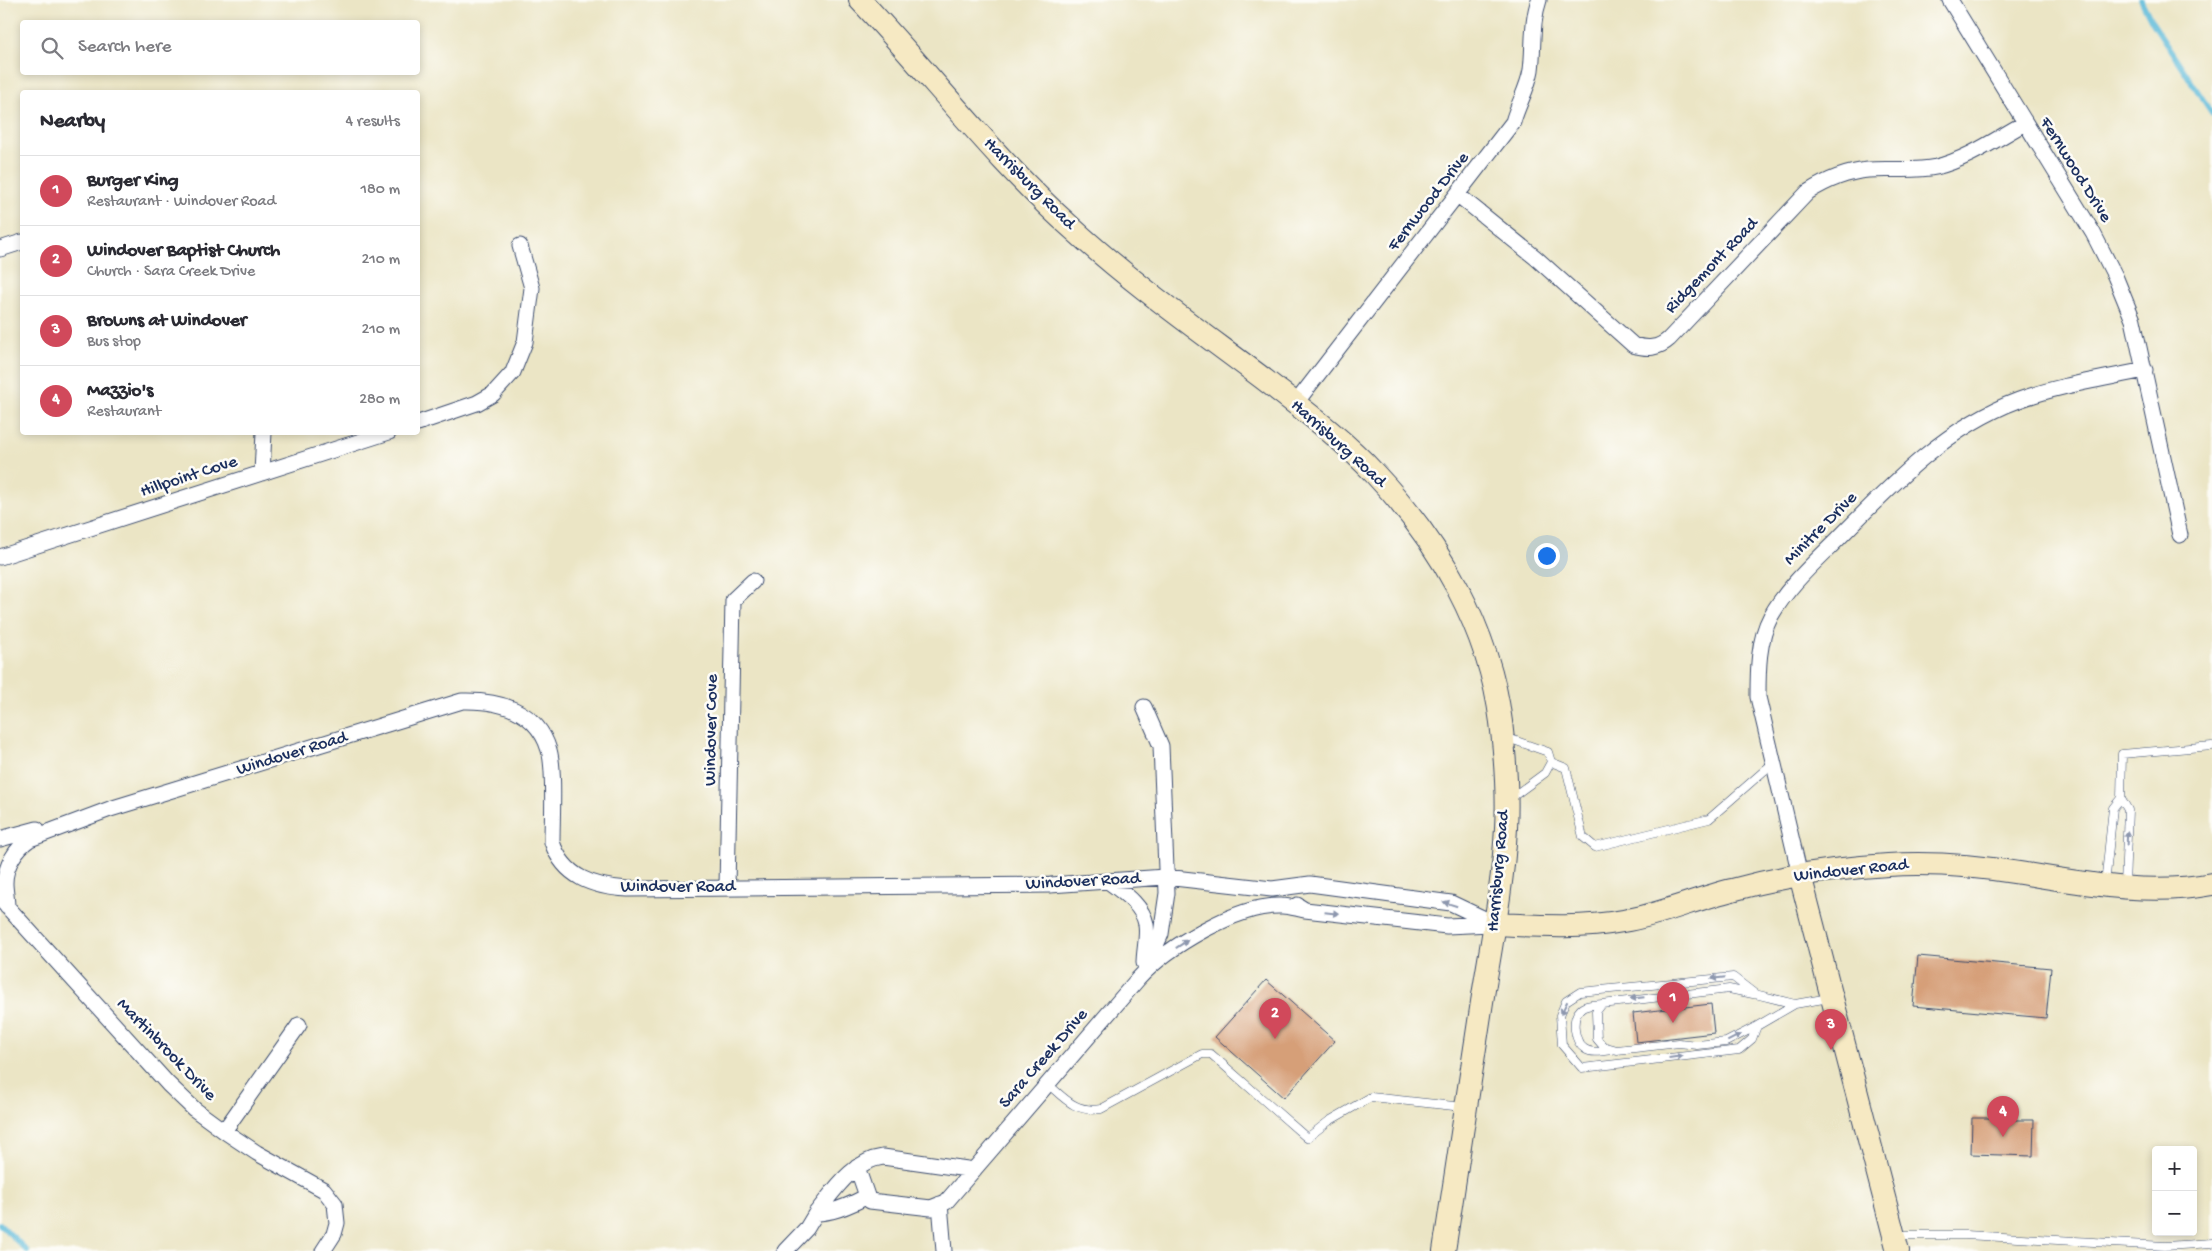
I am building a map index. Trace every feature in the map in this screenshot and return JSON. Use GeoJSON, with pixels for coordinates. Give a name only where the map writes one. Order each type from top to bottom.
{"type":"FeatureCollection","features":[{"type":"Feature","properties":{"kind":"main road","name":"Harrisburg Road"},"geometry":{"type":"LineString","coordinates":[[860,0],[1023,181],[1073,230],[1146,290],[1295,404],[1374,472],[1414,520],[1440,557],[1464,600],[1478,633],[1494,686],[1502,736],[1506,827],[1494,924],[1444,1251]]}},
{"type":"Feature","properties":{"kind":"main road","name":"Windover Road"},"geometry":{"type":"LineString","coordinates":[[1494,924],[1582,927],[1625,921],[1730,890],[1800,876],[1889,865],[1948,865],[2143,888],[2188,887],[2212,884]]}},
{"type":"Feature","properties":{"kind":"main road"},"geometry":{"type":"LineString","coordinates":[[1800,876],[1896,1243]]}},
{"type":"Feature","properties":{"kind":"street","name":"Fernwood Drive"},"geometry":{"type":"LineString","coordinates":[[1295,404],[1513,122],[1524,96],[1531,69],[1534,21],[1539,0]]}},
{"type":"Feature","properties":{"kind":"street","name":"Fernwood Drive"},"geometry":{"type":"LineString","coordinates":[[1950,0],[2093,233],[2115,276],[2133,320],[2180,535]]}},
{"type":"Feature","properties":{"kind":"street","name":"Ridgemont Road"},"geometry":{"type":"LineString","coordinates":[[1458,195],[1536,258],[1633,345],[1653,348],[1669,338],[1808,192],[1826,181],[1846,174],[1868,170],[1914,171],[1938,166],[1965,157],[2025,123]]}},
{"type":"Feature","properties":{"kind":"street"},"geometry":{"type":"LineString","coordinates":[[0,249],[20,243]]}},
{"type":"Feature","properties":{"kind":"street"},"geometry":{"type":"LineString","coordinates":[[420,423],[477,403],[493,394],[513,372],[525,342],[532,288],[520,246]]}},
{"type":"Feature","properties":{"kind":"street","name":"Minitre Drive"},"geometry":{"type":"LineString","coordinates":[[1800,876],[1758,697],[1758,668],[1764,634],[1771,616],[1791,586],[1870,506],[1932,449],[1968,424],[2018,400],[2145,370]]}},
{"type":"Feature","properties":{"kind":"street"},"geometry":{"type":"LineString","coordinates":[[262,473],[264,435]]}},
{"type":"Feature","properties":{"kind":"street","name":"Hillpoint Cove"},"geometry":{"type":"LineString","coordinates":[[0,557],[380,435]]}},
{"type":"Feature","properties":{"kind":"street","name":"Windover Cove"},"geometry":{"type":"LineString","coordinates":[[727,887],[734,600],[753,581]]}},
{"type":"Feature","properties":{"kind":"street","name":"Windover Road"},"geometry":{"type":"LineString","coordinates":[[0,839],[110,809],[462,701],[486,700],[502,704],[519,712],[536,725],[549,750],[551,763],[552,842],[556,854],[572,873],[592,883],[616,888],[983,886],[1050,885],[1166,877],[1272,889],[1310,884],[1451,902],[1494,924]]}},
{"type":"Feature","properties":{"kind":"street","name":"Sara Creek Drive"},"geometry":{"type":"LineString","coordinates":[[1143,973],[1161,934],[1167,893],[1161,746],[1144,707]]}},
{"type":"Feature","properties":{"kind":"street","name":"Windover Road"},"geometry":{"type":"LineString","coordinates":[[4,903],[8,865],[24,842],[110,809]]}},
{"type":"Feature","properties":{"kind":"street"},"geometry":{"type":"LineString","coordinates":[[1108,881],[1132,900],[1146,924],[1143,973]]}},
{"type":"Feature","properties":{"kind":"street","name":"Windover Road"},"geometry":{"type":"LineString","coordinates":[[1272,889],[1305,910],[1447,926],[1494,924]]}},
{"type":"Feature","properties":{"kind":"street","name":"Martinbrook Drive"},"geometry":{"type":"LineString","coordinates":[[4,903],[168,1084],[194,1109],[257,1153],[324,1190],[335,1204],[337,1223],[334,1234],[323,1251]]}},
{"type":"Feature","properties":{"kind":"street","name":"Sara Creek Drive"},"geometry":{"type":"LineString","coordinates":[[940,1204],[946,1202],[1143,973],[1167,954],[1210,926],[1252,911],[1281,906],[1305,910]]}},
{"type":"Feature","properties":{"kind":"street"},"geometry":{"type":"LineString","coordinates":[[224,1131],[299,1025]]}},
{"type":"Feature","properties":{"kind":"street"},"geometry":{"type":"LineString","coordinates":[[785,1251],[807,1228],[816,1213],[848,1174],[860,1163],[872,1158],[882,1157],[974,1170]]}},
{"type":"Feature","properties":{"kind":"street"},"geometry":{"type":"LineString","coordinates":[[857,1167],[870,1201],[931,1208],[940,1204],[944,1251]]}},
{"type":"Feature","properties":{"kind":"street"},"geometry":{"type":"LineString","coordinates":[[816,1213],[826,1213],[850,1206],[867,1196]]}},
{"type":"Feature","properties":{"kind":"lane"},"geometry":{"type":"LineString","coordinates":[[1502,736],[1548,752],[1551,762],[1545,773],[1505,802]]}},
{"type":"Feature","properties":{"kind":"lane"},"geometry":{"type":"LineString","coordinates":[[2115,886],[2128,810],[2121,798],[2122,754],[2212,746]]}},
{"type":"Feature","properties":{"kind":"lane"},"geometry":{"type":"LineString","coordinates":[[1551,762],[1566,768],[1583,837],[1595,847],[1709,819],[1773,763]]}},
{"type":"Feature","properties":{"kind":"lane"},"geometry":{"type":"LineString","coordinates":[[2115,886],[2113,808],[2121,798]]}},
{"type":"Feature","properties":{"kind":"lane"},"geometry":{"type":"LineString","coordinates":[[1754,994],[1733,977],[1580,992],[1566,1001],[1560,1015],[1562,1044],[1582,1068],[1739,1050],[1752,1039],[1758,1026]]}},
{"type":"Feature","properties":{"kind":"lane"},"geometry":{"type":"LineString","coordinates":[[1795,1004],[1729,989],[1588,1005],[1580,1009],[1575,1019],[1579,1043],[1585,1050],[1596,1052],[1679,1043],[1698,1045],[1726,1042],[1795,1004],[1832,998]]}},
{"type":"Feature","properties":{"kind":"lane"},"geometry":{"type":"LineString","coordinates":[[1602,1004],[1596,1012],[1597,1040],[1603,1046],[1617,1050]]}},
{"type":"Feature","properties":{"kind":"lane"},"geometry":{"type":"LineString","coordinates":[[1048,1084],[1073,1105],[1088,1111],[1101,1110],[1202,1054],[1211,1054],[1307,1138],[1328,1121],[1371,1097],[1466,1107]]}},
{"type":"Feature","properties":{"kind":"lane"},"geometry":{"type":"LineString","coordinates":[[1896,1243],[1965,1234],[2165,1246],[2212,1243]]}},
{"type":"Feature","properties":{"kind":"building"},"geometry":{"type":"Polygon","coordinates":[[[1918,956],[2051,968],[2046,1018],[1913,1006],[1918,956]]]}},
{"type":"Feature","properties":{"kind":"building"},"geometry":{"type":"Polygon","coordinates":[[[1266,980],[1335,1041],[1284,1098],[1215,1037],[1266,980]]]}},
{"type":"Feature","properties":{"kind":"building"},"geometry":{"type":"Polygon","coordinates":[[[1711,1004],[1714,1033],[1636,1042],[1633,1013],[1711,1004]]]}},
{"type":"Feature","properties":{"kind":"building"},"geometry":{"type":"Polygon","coordinates":[[[1991,1115],[2014,1115],[2014,1120],[2034,1120],[2033,1156],[1971,1154],[1972,1118],[1991,1118],[1991,1115]]]}},
{"type":"Feature","properties":{"kind":"waterway"},"geometry":{"type":"LineString","coordinates":[[2141,0],[2152,22],[2212,113]]}},
{"type":"Feature","properties":{"kind":"waterway"},"geometry":{"type":"LineString","coordinates":[[0,1224],[27,1251]]}},
{"type":"Feature","properties":{"kind":"place","name":"Burger King"},"geometry":{"type":"Point","coordinates":[1673,1023]}},
{"type":"Feature","properties":{"kind":"place","name":"Windover Baptist Church"},"geometry":{"type":"Point","coordinates":[1275,1039]}},
{"type":"Feature","properties":{"kind":"place","name":"Browns at Windover"},"geometry":{"type":"Point","coordinates":[1831,1050]}},
{"type":"Feature","properties":{"kind":"place","name":"Mazzio's"},"geometry":{"type":"Point","coordinates":[2003,1137]}}]}
